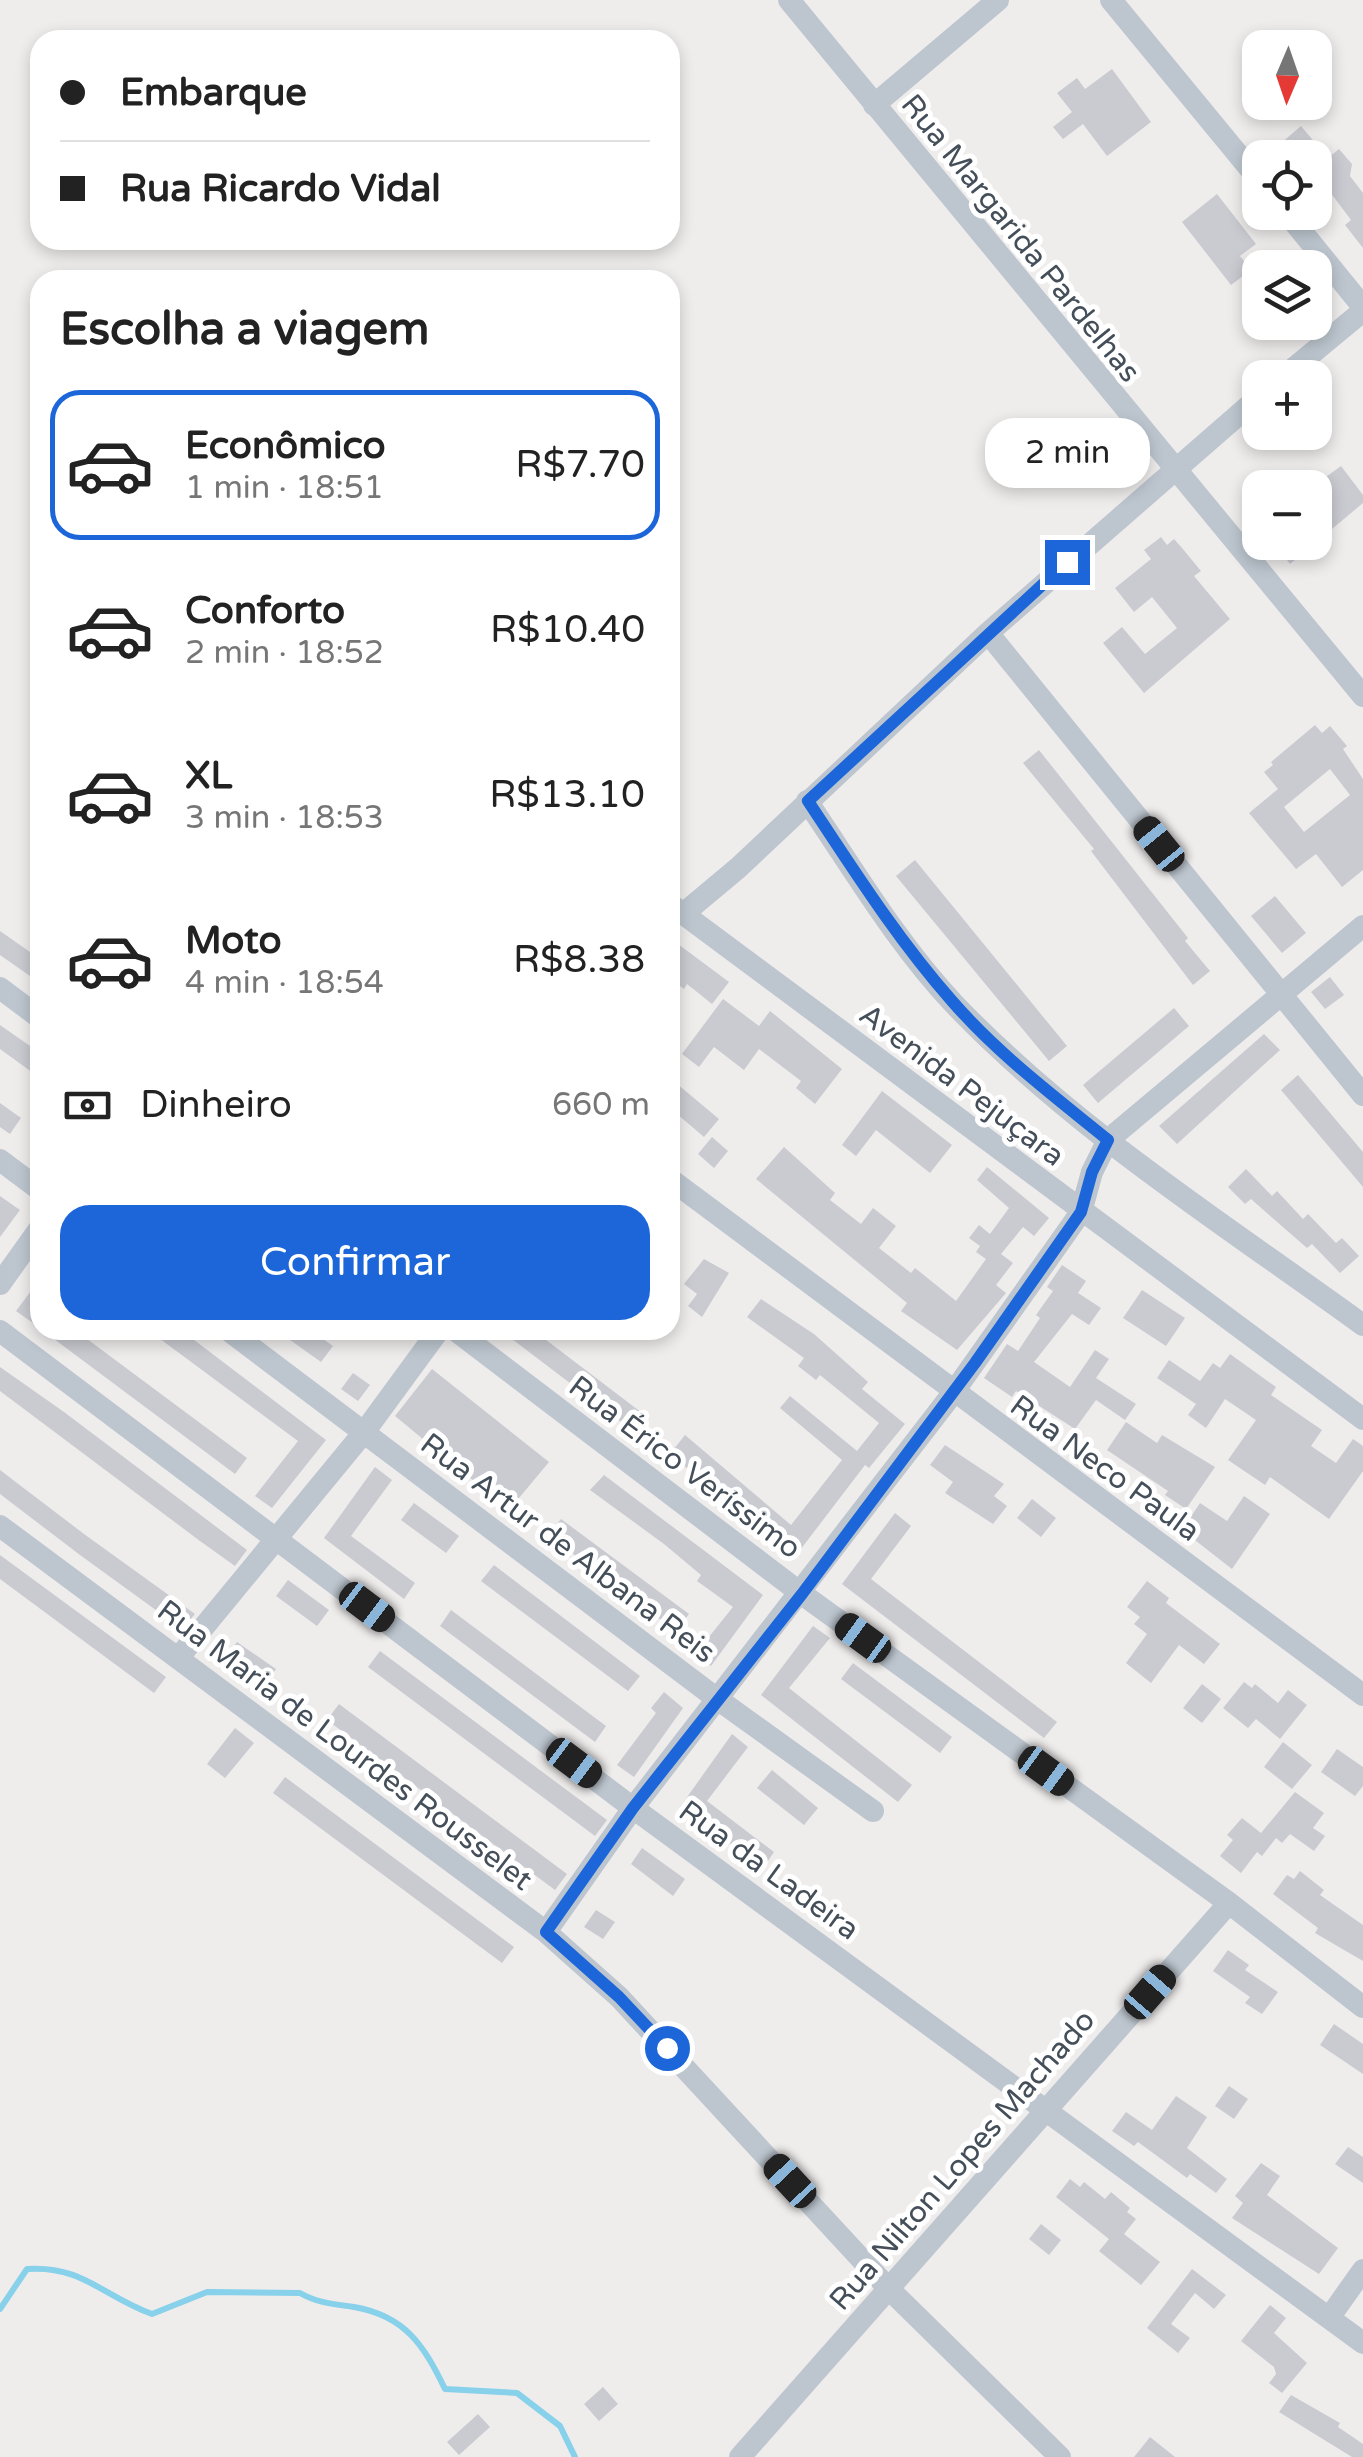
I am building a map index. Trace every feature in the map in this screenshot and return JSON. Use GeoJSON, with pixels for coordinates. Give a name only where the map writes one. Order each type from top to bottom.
{"type":"FeatureCollection","features":[{"type":"Feature","properties":{"kind":"street","name":"Rua Margarida Pardelhas"},"geometry":{"type":"LineString","coordinates":[[789,0],[1363,696]]}},
{"type":"Feature","properties":{"kind":"street"},"geometry":{"type":"LineString","coordinates":[[874,105],[998,0]]}},
{"type":"Feature","properties":{"kind":"street"},"geometry":{"type":"LineString","coordinates":[[1111,0],[1242,160]]}},
{"type":"Feature","properties":{"kind":"street"},"geometry":{"type":"LineString","coordinates":[[1300,230],[1363,309],[1303,360]]}},
{"type":"Feature","properties":{"kind":"street"},"geometry":{"type":"LineString","coordinates":[[680,906],[808,801],[988,633],[1242,411]]}},
{"type":"Feature","properties":{"kind":"street"},"geometry":{"type":"LineString","coordinates":[[988,633],[1363,1095]]}},
{"type":"Feature","properties":{"kind":"street"},"geometry":{"type":"LineString","coordinates":[[808,801],[881,910],[953,1002],[1023,1071],[1108,1140],[1363,1325]]}},
{"type":"Feature","properties":{"kind":"street","name":"Avenida Pejuçara"},"geometry":{"type":"LineString","coordinates":[[680,912],[1363,1419]]}},
{"type":"Feature","properties":{"kind":"street"},"geometry":{"type":"LineString","coordinates":[[546,1932],[716,1698],[802,1594],[953,1394],[1081,1212],[1092,1172],[1108,1140],[1363,926]]}},
{"type":"Feature","properties":{"kind":"street"},"geometry":{"type":"LineString","coordinates":[[0,988],[30,1010]]}},
{"type":"Feature","properties":{"kind":"street"},"geometry":{"type":"LineString","coordinates":[[0,1160],[30,1182]]}},
{"type":"Feature","properties":{"kind":"street","name":"Rua Neco Paula"},"geometry":{"type":"LineString","coordinates":[[680,1187],[953,1394],[1363,1695]]}},
{"type":"Feature","properties":{"kind":"street"},"geometry":{"type":"LineString","coordinates":[[0,1284],[30,1242]]}},
{"type":"Feature","properties":{"kind":"street","name":"Rua da Ladeira"},"geometry":{"type":"LineString","coordinates":[[0,1332],[633,1808],[1363,2342]]}},
{"type":"Feature","properties":{"kind":"street","name":"Rua Artur de Albana Reis"},"geometry":{"type":"LineString","coordinates":[[242,1340],[872,1811]]}},
{"type":"Feature","properties":{"kind":"street"},"geometry":{"type":"LineString","coordinates":[[179,1657],[365,1431],[432,1340]]}},
{"type":"Feature","properties":{"kind":"street","name":"Rua Érico Veríssimo"},"geometry":{"type":"LineString","coordinates":[[468,1340],[802,1594],[1229,1903],[1363,2007]]}},
{"type":"Feature","properties":{"kind":"street","name":"Rua Maria de Lourdes Rousselet"},"geometry":{"type":"LineString","coordinates":[[0,1526],[546,1932],[619,1997],[888,2289],[1060,2457]]}},
{"type":"Feature","properties":{"kind":"street","name":"Rua Nilton Lopes Machado"},"geometry":{"type":"LineString","coordinates":[[740,2457],[1229,1903]]}},
{"type":"Feature","properties":{"kind":"street"},"geometry":{"type":"LineString","coordinates":[[1330,2318],[1363,2270]]}},
{"type":"Feature","properties":{"kind":"building"},"geometry":{"type":"Polygon","coordinates":[[[1112,69],[1151,122],[1107,156],[1083,124],[1063,139],[1053,127],[1072,112],[1057,93],[1077,78],[1085,89],[1112,69]]]}},
{"type":"Feature","properties":{"kind":"building"},"geometry":{"type":"Polygon","coordinates":[[[1301,126],[1313,140],[1285,140],[1301,126]]]}},
{"type":"Feature","properties":{"kind":"building"},"geometry":{"type":"Polygon","coordinates":[[[1339,149],[1352,164],[1350,176],[1363,193],[1363,248],[1345,225],[1351,220],[1332,195],[1332,155],[1339,149]]]}},
{"type":"Feature","properties":{"kind":"building"},"geometry":{"type":"Polygon","coordinates":[[[1217,194],[1256,244],[1242,250],[1242,277],[1231,285],[1182,222],[1217,194]]]}},
{"type":"Feature","properties":{"kind":"building"},"geometry":{"type":"Polygon","coordinates":[[[1341,466],[1363,495],[1363,503],[1332,529],[1332,473],[1341,466]]]}},
{"type":"Feature","properties":{"kind":"building"},"geometry":{"type":"Polygon","coordinates":[[[1161,537],[1167,545],[1174,539],[1182,548],[1201,571],[1194,576],[1230,619],[1144,693],[1103,643],[1122,627],[1145,654],[1177,628],[1152,597],[1134,612],[1115,588],[1151,559],[1144,550],[1161,537]]]}},
{"type":"Feature","properties":{"kind":"building"},"geometry":{"type":"Polygon","coordinates":[[[1315,725],[1322,733],[1330,726],[1347,746],[1343,749],[1363,779],[1363,870],[1342,887],[1316,854],[1296,869],[1249,813],[1278,789],[1264,772],[1273,765],[1271,762],[1315,725]],[[1330,769],[1284,807],[1304,832],[1350,795],[1330,769]]]}},
{"type":"Feature","properties":{"kind":"building"},"geometry":{"type":"Polygon","coordinates":[[[1039,750],[1210,971],[1193,985],[1091,851],[1094,849],[1023,763],[1039,750]]]}},
{"type":"Feature","properties":{"kind":"building"},"geometry":{"type":"Polygon","coordinates":[[[915,860],[1067,1046],[1049,1061],[896,876],[915,860]]]}},
{"type":"Feature","properties":{"kind":"building"},"geometry":{"type":"Polygon","coordinates":[[[1275,896],[1306,933],[1282,953],[1251,916],[1275,896]]]}},
{"type":"Feature","properties":{"kind":"building"},"geometry":{"type":"Polygon","coordinates":[[[0,931],[30,952],[30,976],[0,955],[0,931]]]}},
{"type":"Feature","properties":{"kind":"building"},"geometry":{"type":"Polygon","coordinates":[[[680,945],[729,982],[712,1004],[687,984],[684,989],[680,986],[680,945]]]}},
{"type":"Feature","properties":{"kind":"building"},"geometry":{"type":"Polygon","coordinates":[[[1330,977],[1344,995],[1325,1009],[1311,992],[1330,977]]]}},
{"type":"Feature","properties":{"kind":"building"},"geometry":{"type":"Polygon","coordinates":[[[723,999],[759,1026],[770,1011],[842,1069],[815,1104],[796,1088],[801,1081],[759,1049],[744,1070],[714,1047],[699,1067],[682,1054],[723,999]]]}},
{"type":"Feature","properties":{"kind":"building"},"geometry":{"type":"Polygon","coordinates":[[[1174,1008],[1189,1026],[1098,1103],[1083,1085],[1174,1008]]]}},
{"type":"Feature","properties":{"kind":"building"},"geometry":{"type":"Polygon","coordinates":[[[0,1025],[30,1046],[30,1071],[0,1049],[0,1025]]]}},
{"type":"Feature","properties":{"kind":"building"},"geometry":{"type":"Polygon","coordinates":[[[1264,1034],[1280,1050],[1177,1144],[1159,1126],[1264,1034]]]}},
{"type":"Feature","properties":{"kind":"building"},"geometry":{"type":"Polygon","coordinates":[[[1298,1075],[1363,1152],[1363,1187],[1281,1090],[1298,1075]]]}},
{"type":"Feature","properties":{"kind":"building"},"geometry":{"type":"Polygon","coordinates":[[[680,1086],[719,1119],[704,1137],[680,1117],[680,1086]]]}},
{"type":"Feature","properties":{"kind":"building"},"geometry":{"type":"Polygon","coordinates":[[[882,1091],[952,1145],[930,1173],[876,1130],[856,1156],[842,1145],[882,1091]]]}},
{"type":"Feature","properties":{"kind":"building"},"geometry":{"type":"Polygon","coordinates":[[[0,1103],[21,1118],[10,1134],[0,1127],[0,1103]]]}},
{"type":"Feature","properties":{"kind":"building"},"geometry":{"type":"Polygon","coordinates":[[[712,1137],[728,1151],[714,1168],[698,1154],[712,1137]]]}},
{"type":"Feature","properties":{"kind":"building"},"geometry":{"type":"Polygon","coordinates":[[[784,1147],[835,1193],[830,1200],[861,1224],[873,1208],[896,1226],[879,1248],[911,1273],[915,1268],[956,1301],[986,1259],[976,1252],[980,1246],[969,1238],[979,1225],[990,1234],[1009,1208],[977,1180],[987,1167],[1049,1218],[1034,1236],[1023,1227],[1001,1254],[1013,1263],[996,1285],[1006,1293],[957,1350],[901,1311],[907,1303],[756,1179],[784,1147]]]}},
{"type":"Feature","properties":{"kind":"building"},"geometry":{"type":"Polygon","coordinates":[[[1246,1169],[1272,1196],[1277,1191],[1303,1219],[1308,1214],[1336,1243],[1342,1238],[1359,1256],[1340,1273],[1312,1244],[1307,1248],[1251,1199],[1245,1204],[1228,1187],[1246,1169]]]}},
{"type":"Feature","properties":{"kind":"building"},"geometry":{"type":"Polygon","coordinates":[[[0,1196],[20,1210],[0,1237],[0,1196]]]}},
{"type":"Feature","properties":{"kind":"building"},"geometry":{"type":"Polygon","coordinates":[[[704,1259],[729,1273],[702,1317],[688,1306],[697,1294],[684,1284],[704,1259]]]}},
{"type":"Feature","properties":{"kind":"building"},"geometry":{"type":"Polygon","coordinates":[[[1062,1265],[1086,1281],[1078,1293],[1101,1308],[1089,1325],[1072,1314],[1034,1362],[1070,1387],[1095,1350],[1109,1359],[1096,1378],[1136,1404],[1125,1420],[1096,1400],[1075,1429],[1016,1391],[1012,1397],[984,1378],[1007,1344],[1018,1351],[1040,1318],[1036,1315],[1053,1291],[1047,1287],[1062,1265]]]}},
{"type":"Feature","properties":{"kind":"building"},"geometry":{"type":"Polygon","coordinates":[[[1142,1290],[1185,1318],[1166,1346],[1123,1318],[1142,1290]]]}},
{"type":"Feature","properties":{"kind":"building"},"geometry":{"type":"Polygon","coordinates":[[[30,1292],[30,1321],[16,1311],[30,1292]]]}},
{"type":"Feature","properties":{"kind":"building"},"geometry":{"type":"Polygon","coordinates":[[[761,1299],[814,1334],[868,1382],[862,1389],[905,1424],[869,1468],[865,1465],[794,1558],[670,1454],[685,1435],[791,1525],[842,1460],[780,1408],[790,1396],[857,1451],[879,1423],[820,1375],[816,1380],[798,1366],[804,1358],[747,1317],[761,1299]]]}},
{"type":"Feature","properties":{"kind":"building"},"geometry":{"type":"Polygon","coordinates":[[[55,1340],[88,1340],[247,1458],[235,1474],[55,1340]]]}},
{"type":"Feature","properties":{"kind":"building"},"geometry":{"type":"Polygon","coordinates":[[[162,1340],[194,1340],[326,1440],[272,1508],[255,1496],[298,1441],[162,1340]]]}},
{"type":"Feature","properties":{"kind":"building"},"geometry":{"type":"Polygon","coordinates":[[[290,1340],[324,1340],[333,1346],[321,1362],[290,1340]]]}},
{"type":"Feature","properties":{"kind":"building"},"geometry":{"type":"Polygon","coordinates":[[[513,1340],[546,1340],[646,1416],[633,1431],[513,1340]]]}},
{"type":"Feature","properties":{"kind":"building"},"geometry":{"type":"Polygon","coordinates":[[[1230,1354],[1276,1387],[1271,1395],[1322,1430],[1311,1446],[1336,1463],[1353,1439],[1363,1446],[1363,1471],[1329,1519],[1270,1477],[1265,1485],[1228,1460],[1256,1420],[1225,1399],[1206,1428],[1188,1415],[1196,1404],[1157,1378],[1169,1360],[1200,1381],[1213,1363],[1220,1368],[1230,1354]]]}},
{"type":"Feature","properties":{"kind":"building"},"geometry":{"type":"Polygon","coordinates":[[[0,1367],[247,1550],[235,1566],[0,1391],[0,1367]]]}},
{"type":"Feature","properties":{"kind":"building"},"geometry":{"type":"Polygon","coordinates":[[[432,1369],[549,1462],[509,1510],[395,1416],[432,1369]]]}},
{"type":"Feature","properties":{"kind":"building"},"geometry":{"type":"Polygon","coordinates":[[[353,1373],[370,1385],[358,1401],[341,1389],[353,1373]]]}},
{"type":"Feature","properties":{"kind":"building"},"geometry":{"type":"Polygon","coordinates":[[[1126,1422],[1157,1443],[1162,1435],[1215,1467],[1186,1509],[1165,1495],[1168,1491],[1107,1450],[1126,1422]]]}},
{"type":"Feature","properties":{"kind":"building"},"geometry":{"type":"Polygon","coordinates":[[[945,1445],[1004,1484],[994,1496],[1007,1506],[993,1524],[945,1493],[953,1482],[930,1465],[945,1445]]]}},
{"type":"Feature","properties":{"kind":"building"},"geometry":{"type":"Polygon","coordinates":[[[375,1467],[392,1480],[351,1536],[415,1583],[404,1599],[324,1538],[375,1467]]]}},
{"type":"Feature","properties":{"kind":"building"},"geometry":{"type":"Polygon","coordinates":[[[0,1470],[195,1614],[182,1629],[80,1555],[0,1494],[0,1470]]]}},
{"type":"Feature","properties":{"kind":"building"},"geometry":{"type":"Polygon","coordinates":[[[604,1475],[763,1595],[711,1666],[696,1653],[733,1607],[697,1581],[701,1575],[664,1544],[590,1490],[604,1475]]]}},
{"type":"Feature","properties":{"kind":"building"},"geometry":{"type":"Polygon","coordinates":[[[1244,1496],[1270,1514],[1232,1569],[1182,1530],[1200,1503],[1227,1521],[1244,1496]]]}},
{"type":"Feature","properties":{"kind":"building"},"geometry":{"type":"Polygon","coordinates":[[[1032,1499],[1056,1518],[1041,1537],[1017,1518],[1032,1499]]]}},
{"type":"Feature","properties":{"kind":"building"},"geometry":{"type":"Polygon","coordinates":[[[414,1503],[459,1536],[446,1553],[401,1520],[414,1503]]]}},
{"type":"Feature","properties":{"kind":"building"},"geometry":{"type":"Polygon","coordinates":[[[895,1513],[911,1526],[871,1579],[1057,1722],[1044,1738],[842,1584],[895,1513]]]}},
{"type":"Feature","properties":{"kind":"building"},"geometry":{"type":"Polygon","coordinates":[[[561,1519],[689,1614],[676,1631],[548,1535],[561,1519]]]}},
{"type":"Feature","properties":{"kind":"building"},"geometry":{"type":"Polygon","coordinates":[[[0,1555],[166,1677],[154,1693],[0,1579],[0,1555]]]}},
{"type":"Feature","properties":{"kind":"building"},"geometry":{"type":"Polygon","coordinates":[[[494,1565],[640,1676],[628,1691],[481,1581],[494,1565]]]}},
{"type":"Feature","properties":{"kind":"building"},"geometry":{"type":"Polygon","coordinates":[[[288,1580],[329,1610],[317,1626],[276,1596],[288,1580]]]}},
{"type":"Feature","properties":{"kind":"building"},"geometry":{"type":"Polygon","coordinates":[[[1147,1581],[1169,1598],[1166,1603],[1220,1644],[1204,1664],[1179,1645],[1151,1683],[1126,1663],[1147,1634],[1134,1624],[1140,1617],[1127,1607],[1147,1581]]]}},
{"type":"Feature","properties":{"kind":"building"},"geometry":{"type":"Polygon","coordinates":[[[451,1610],[606,1726],[595,1742],[440,1626],[451,1610]]]}},
{"type":"Feature","properties":{"kind":"building"},"geometry":{"type":"Polygon","coordinates":[[[813,1626],[830,1638],[789,1688],[912,1785],[898,1802],[761,1695],[813,1626]]]}},
{"type":"Feature","properties":{"kind":"building"},"geometry":{"type":"Polygon","coordinates":[[[237,1642],[276,1669],[265,1685],[226,1658],[237,1642]]]}},
{"type":"Feature","properties":{"kind":"building"},"geometry":{"type":"Polygon","coordinates":[[[380,1651],[607,1820],[595,1836],[368,1667],[380,1651]]]}},
{"type":"Feature","properties":{"kind":"building"},"geometry":{"type":"Polygon","coordinates":[[[853,1663],[952,1737],[940,1753],[841,1679],[853,1663]]]}},
{"type":"Feature","properties":{"kind":"building"},"geometry":{"type":"Polygon","coordinates":[[[1244,1682],[1252,1688],[1255,1684],[1278,1703],[1288,1690],[1307,1705],[1280,1739],[1256,1719],[1248,1728],[1223,1708],[1244,1682]]]}},
{"type":"Feature","properties":{"kind":"building"},"geometry":{"type":"Polygon","coordinates":[[[1202,1684],[1221,1699],[1202,1723],[1183,1708],[1202,1684]]]}},
{"type":"Feature","properties":{"kind":"building"},"geometry":{"type":"Polygon","coordinates":[[[664,1692],[683,1708],[634,1777],[617,1765],[656,1713],[651,1708],[664,1692]]]}},
{"type":"Feature","properties":{"kind":"building"},"geometry":{"type":"Polygon","coordinates":[[[339,1704],[567,1874],[555,1890],[327,1720],[339,1704]]]}},
{"type":"Feature","properties":{"kind":"building"},"geometry":{"type":"Polygon","coordinates":[[[235,1728],[254,1743],[225,1778],[207,1764],[235,1728]]]}},
{"type":"Feature","properties":{"kind":"building"},"geometry":{"type":"Polygon","coordinates":[[[732,1734],[748,1747],[707,1801],[774,1852],[763,1868],[680,1807],[732,1734]]]}},
{"type":"Feature","properties":{"kind":"building"},"geometry":{"type":"Polygon","coordinates":[[[1283,1742],[1312,1765],[1292,1789],[1264,1767],[1283,1742]]]}},
{"type":"Feature","properties":{"kind":"building"},"geometry":{"type":"Polygon","coordinates":[[[1337,1749],[1363,1767],[1363,1786],[1355,1796],[1321,1772],[1337,1749]]]}},
{"type":"Feature","properties":{"kind":"building"},"geometry":{"type":"Polygon","coordinates":[[[772,1770],[818,1808],[804,1825],[757,1788],[772,1770]]]}},
{"type":"Feature","properties":{"kind":"building"},"geometry":{"type":"Polygon","coordinates":[[[285,1777],[514,1947],[502,1963],[273,1793],[285,1777]]]}},
{"type":"Feature","properties":{"kind":"building"},"geometry":{"type":"Polygon","coordinates":[[[1295,1792],[1324,1813],[1313,1828],[1325,1836],[1314,1851],[1290,1834],[1282,1843],[1276,1838],[1262,1856],[1257,1852],[1241,1873],[1220,1856],[1233,1840],[1227,1835],[1242,1818],[1261,1833],[1295,1792]]]}},
{"type":"Feature","properties":{"kind":"building"},"geometry":{"type":"Polygon","coordinates":[[[642,1848],[685,1879],[673,1896],[631,1864],[642,1848]]]}},
{"type":"Feature","properties":{"kind":"building"},"geometry":{"type":"Polygon","coordinates":[[[1300,1871],[1324,1890],[1320,1895],[1363,1925],[1363,1961],[1315,1933],[1318,1928],[1273,1894],[1287,1875],[1294,1879],[1300,1871]]]}},
{"type":"Feature","properties":{"kind":"building"},"geometry":{"type":"Polygon","coordinates":[[[596,1910],[615,1922],[603,1939],[584,1927],[596,1910]]]}},
{"type":"Feature","properties":{"kind":"building"},"geometry":{"type":"Polygon","coordinates":[[[1228,1950],[1249,1965],[1245,1970],[1278,1992],[1262,2014],[1245,2003],[1250,1997],[1213,1971],[1228,1950]]]}},
{"type":"Feature","properties":{"kind":"building"},"geometry":{"type":"Polygon","coordinates":[[[1334,2024],[1363,2044],[1363,2074],[1320,2045],[1334,2024]]]}},
{"type":"Feature","properties":{"kind":"building"},"geometry":{"type":"Polygon","coordinates":[[[1229,2086],[1248,2099],[1234,2119],[1215,2106],[1229,2086]]]}},
{"type":"Feature","properties":{"kind":"building"},"geometry":{"type":"Polygon","coordinates":[[[1176,2096],[1207,2117],[1187,2148],[1227,2179],[1216,2193],[1190,2174],[1187,2178],[1138,2142],[1134,2146],[1112,2131],[1126,2112],[1152,2130],[1176,2096]]]}},
{"type":"Feature","properties":{"kind":"building"},"geometry":{"type":"Polygon","coordinates":[[[1348,2147],[1363,2157],[1363,2183],[1335,2164],[1348,2147]]]}},
{"type":"Feature","properties":{"kind":"building"},"geometry":{"type":"Polygon","coordinates":[[[1261,2163],[1280,2176],[1267,2195],[1338,2248],[1319,2274],[1232,2218],[1243,2203],[1235,2196],[1261,2163]]]}},
{"type":"Feature","properties":{"kind":"building"},"geometry":{"type":"Polygon","coordinates":[[[1070,2179],[1080,2187],[1084,2182],[1105,2199],[1111,2192],[1130,2208],[1127,2212],[1136,2219],[1124,2234],[1160,2262],[1141,2285],[1099,2251],[1109,2239],[1056,2197],[1070,2179]]]}},
{"type":"Feature","properties":{"kind":"building"},"geometry":{"type":"Polygon","coordinates":[[[1041,2224],[1061,2240],[1049,2255],[1029,2239],[1041,2224]]]}},
{"type":"Feature","properties":{"kind":"building"},"geometry":{"type":"Polygon","coordinates":[[[1192,2269],[1226,2295],[1214,2309],[1195,2293],[1171,2324],[1190,2338],[1178,2353],[1147,2328],[1192,2269]]]}},
{"type":"Feature","properties":{"kind":"building"},"geometry":{"type":"Polygon","coordinates":[[[1270,2305],[1286,2318],[1274,2333],[1307,2363],[1282,2393],[1269,2383],[1276,2374],[1274,2367],[1241,2341],[1270,2305]]]}},
{"type":"Feature","properties":{"kind":"building"},"geometry":{"type":"Polygon","coordinates":[[[603,2387],[618,2404],[599,2421],[584,2404],[603,2387]]]}},
{"type":"Feature","properties":{"kind":"building"},"geometry":{"type":"Polygon","coordinates":[[[1291,2395],[1340,2423],[1338,2427],[1363,2444],[1363,2457],[1352,2457],[1279,2412],[1291,2395]]]}},
{"type":"Feature","properties":{"kind":"building"},"geometry":{"type":"Polygon","coordinates":[[[478,2414],[490,2427],[459,2455],[447,2442],[478,2414]]]}},
{"type":"Feature","properties":{"kind":"building"},"geometry":{"type":"Polygon","coordinates":[[[1150,2437],[1175,2457],[1134,2457],[1150,2437]]]}},
{"type":"Feature","properties":{"kind":"waterway"},"geometry":{"type":"LineString","coordinates":[[0,2309],[27,2269],[46,2269],[78,2277],[152,2314],[207,2292],[300,2293],[372,2311],[411,2335],[445,2389],[517,2393],[560,2426],[575,2457]]}},
{"type":"Feature","properties":{"kind":"route"},"geometry":{"type":"LineString","coordinates":[[667,2048],[619,1997],[546,1932],[633,1808],[716,1698],[802,1594],[975,1363],[1081,1212],[1092,1172],[1108,1140],[1023,1071],[953,1002],[881,910],[808,801],[1067,562]]}}]}
